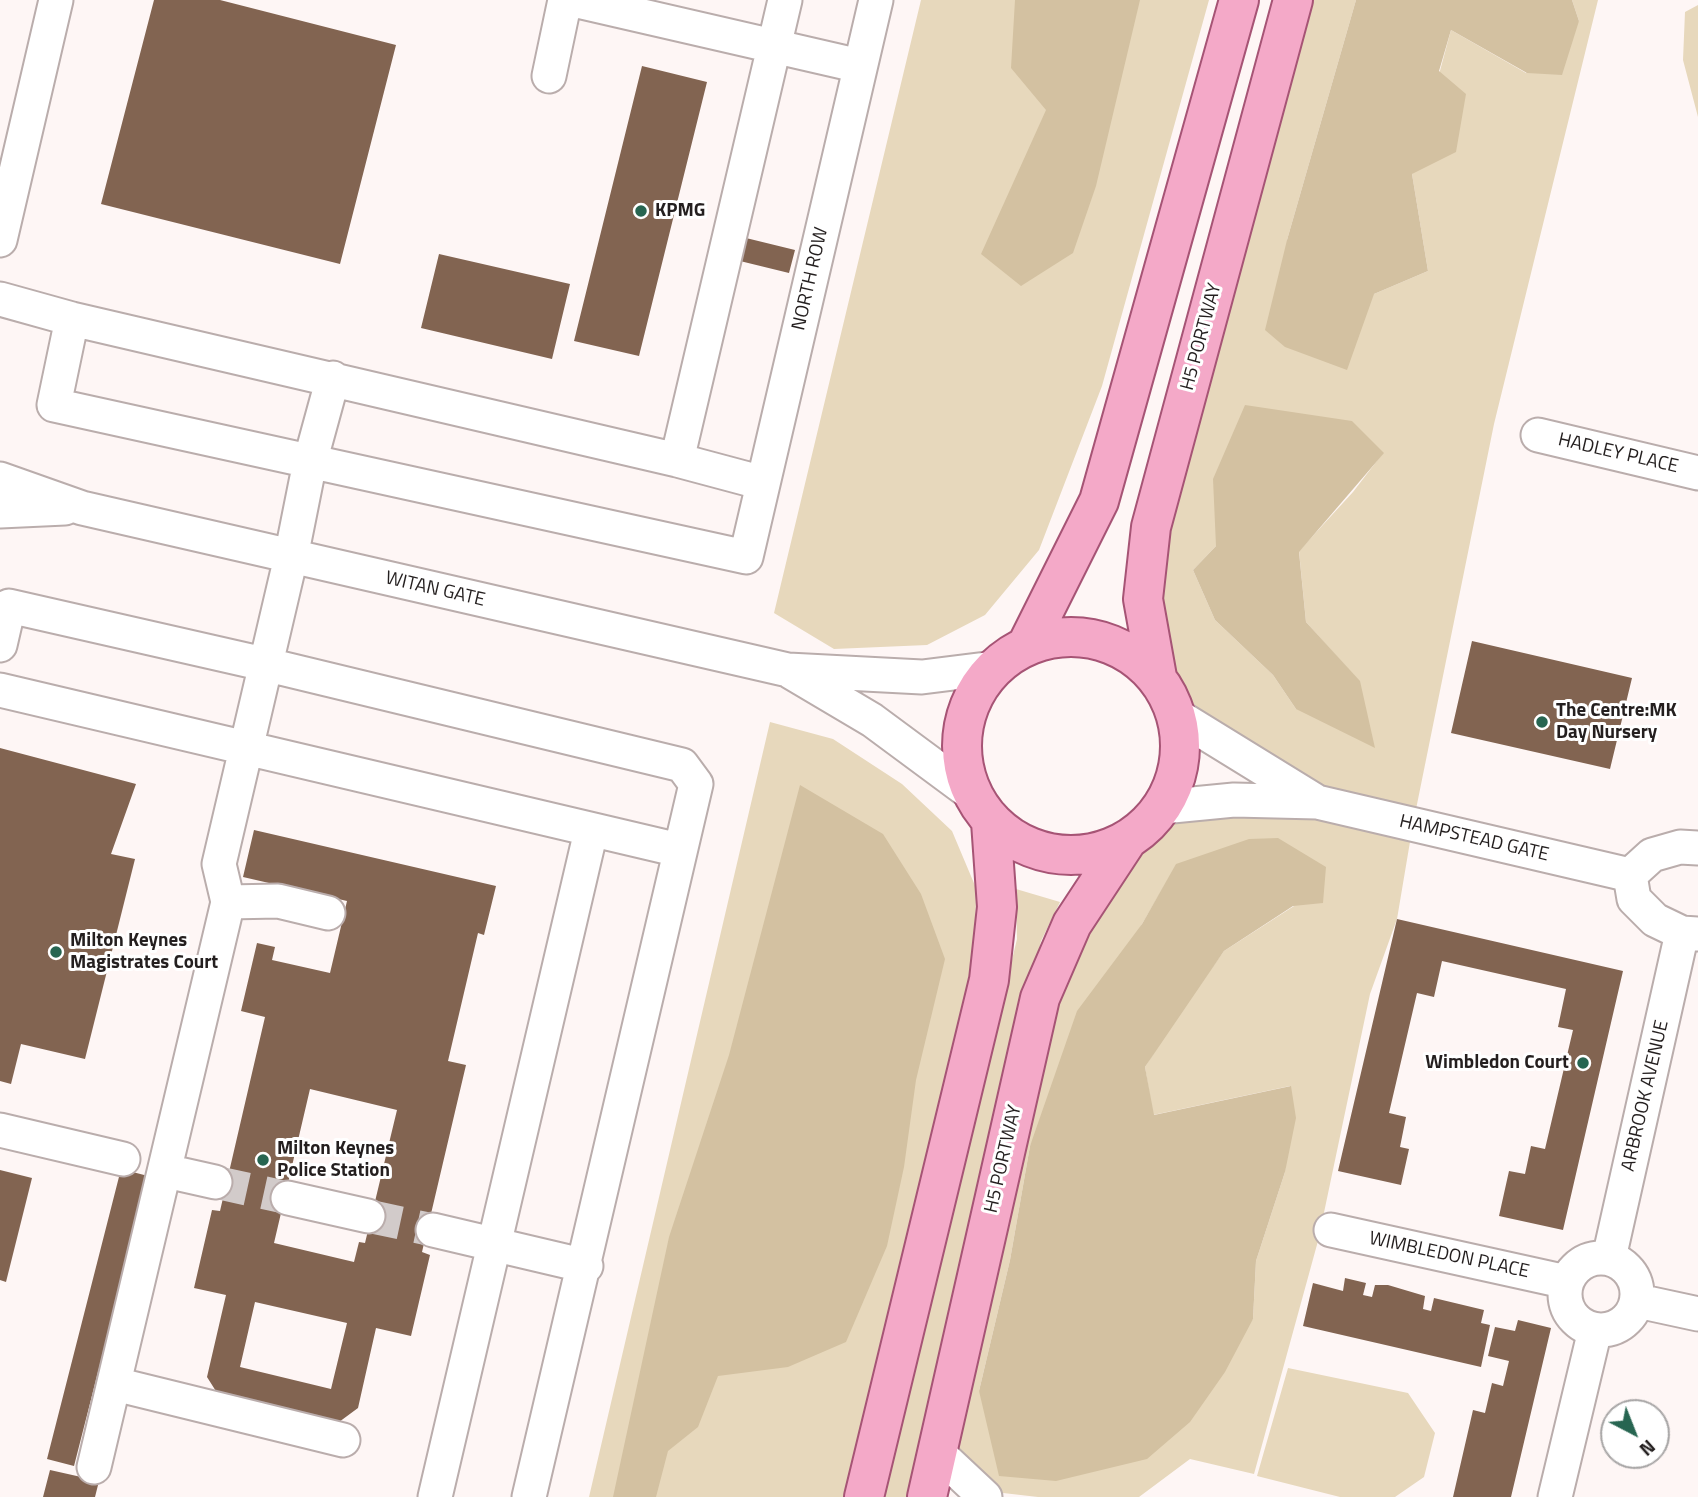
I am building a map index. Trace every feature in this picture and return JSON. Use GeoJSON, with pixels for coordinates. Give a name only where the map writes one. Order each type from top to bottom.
{"type":"FeatureCollection","features":[{"type":"Feature","properties":{"kind":"main road"},"geometry":{"type":"LineString","coordinates":[[1027,645],[1099,501],[1239,0]]}},
{"type":"Feature","properties":{"kind":"main road","name":"H5 PORTWAY"},"geometry":{"type":"LineString","coordinates":[[1157,677],[1143,599],[1150,527],[1293,0]]}},
{"type":"Feature","properties":{"kind":"main road"},"geometry":{"type":"LineString","coordinates":[[864,1497],[989,980],[997,907],[982,808],[962,762],[962,727],[974,696],[994,668],[1027,645],[1061,636],[1097,639],[1130,653],[1157,677],[1176,715],[1181,747],[1176,778],[1162,807],[1147,825],[1128,839],[1094,853],[1056,855],[1021,844],[982,808]]}},
{"type":"Feature","properties":{"kind":"main road","name":"H5 PORTWAY"},"geometry":{"type":"LineString","coordinates":[[926,1497],[1040,998],[1072,924],[1128,839]]}},
{"type":"Feature","properties":{"kind":"street"},"geometry":{"type":"LineString","coordinates":[[0,240],[55,0]]}},
{"type":"Feature","properties":{"kind":"street"},"geometry":{"type":"LineString","coordinates":[[549,76],[565,0]]}},
{"type":"Feature","properties":{"kind":"street"},"geometry":{"type":"LineString","coordinates":[[573,0],[860,66]]}},
{"type":"Feature","properties":{"kind":"street"},"geometry":{"type":"LineString","coordinates":[[677,460],[785,0]]}},
{"type":"Feature","properties":{"kind":"street","name":"NORTH ROW"},"geometry":{"type":"LineString","coordinates":[[310,462],[746,557],[876,0]]}},
{"type":"Feature","properties":{"kind":"street"},"geometry":{"type":"LineString","coordinates":[[0,299],[72,319],[333,378],[763,483]]}},
{"type":"Feature","properties":{"kind":"street"},"geometry":{"type":"LineString","coordinates":[[72,319],[54,405],[310,462]]}},
{"type":"Feature","properties":{"kind":"street"},"geometry":{"type":"LineString","coordinates":[[94,1467],[228,902],[219,864],[291,557],[310,462],[333,378]]}},
{"type":"Feature","properties":{"kind":"street","name":"HADLEY PLACE"},"geometry":{"type":"LineString","coordinates":[[1538,435],[1698,473]]}},
{"type":"Feature","properties":{"kind":"street","name":"WITAN GATE"},"geometry":{"type":"LineString","coordinates":[[0,479],[82,508],[788,670],[922,677],[994,668]]}},
{"type":"Feature","properties":{"kind":"street","name":"WITAN GATE"},"geometry":{"type":"LineString","coordinates":[[0,511],[82,508]]}},
{"type":"Feature","properties":{"kind":"street"},"geometry":{"type":"LineString","coordinates":[[0,645],[9,606],[264,664],[682,765],[696,784],[628,1065],[586,1266],[529,1497]]}},
{"type":"Feature","properties":{"kind":"street","name":"WITAN GATE"},"geometry":{"type":"LineString","coordinates":[[788,670],[872,720],[982,808]]}},
{"type":"Feature","properties":{"kind":"street"},"geometry":{"type":"LineString","coordinates":[[0,690],[680,850]]}},
{"type":"Feature","properties":{"kind":"street","name":"HAMPSTEAD GATE"},"geometry":{"type":"LineString","coordinates":[[1176,715],[1317,802]]}},
{"type":"Feature","properties":{"kind":"street","name":"HAMPSTEAD GATE"},"geometry":{"type":"LineString","coordinates":[[1162,807],[1234,800],[1317,802],[1630,875]]}},
{"type":"Feature","properties":{"kind":"street"},"geometry":{"type":"LineString","coordinates":[[435,1497],[591,831]]}},
{"type":"Feature","properties":{"kind":"street"},"geometry":{"type":"LineString","coordinates":[[1690,933],[1655,920],[1634,899],[1630,875],[1652,855],[1680,847],[1698,848]]}},
{"type":"Feature","properties":{"kind":"street"},"geometry":{"type":"LineString","coordinates":[[228,902],[278,901],[328,913]]}},
{"type":"Feature","properties":{"kind":"street","name":"ARBROOK AVENUE"},"geometry":{"type":"LineString","coordinates":[[1609,1258],[1690,933]]}},
{"type":"Feature","properties":{"kind":"street"},"geometry":{"type":"LineString","coordinates":[[0,1130],[123,1159]]}},
{"type":"Feature","properties":{"kind":"street"},"geometry":{"type":"LineString","coordinates":[[166,1171],[215,1182]]}},
{"type":"Feature","properties":{"kind":"street"},"geometry":{"type":"LineString","coordinates":[[288,1198],[368,1216]]}},
{"type":"Feature","properties":{"kind":"street"},"geometry":{"type":"LineString","coordinates":[[433,1230],[586,1266]]}},
{"type":"Feature","properties":{"kind":"street","name":"WIMBLEDON PLACE"},"geometry":{"type":"LineString","coordinates":[[1331,1230],[1567,1282]]}},
{"type":"Feature","properties":{"kind":"street"},"geometry":{"type":"LineString","coordinates":[[1595,1258],[1609,1258],[1630,1272],[1636,1283],[1637,1301],[1628,1318],[1618,1326],[1595,1330],[1581,1324],[1570,1312],[1565,1298],[1567,1282],[1583,1262],[1595,1258]]}},
{"type":"Feature","properties":{"kind":"street"},"geometry":{"type":"LineString","coordinates":[[1637,1301],[1698,1314]]}},
{"type":"Feature","properties":{"kind":"street"},"geometry":{"type":"LineString","coordinates":[[1555,1497],[1595,1330]]}},
{"type":"Feature","properties":{"kind":"street"},"geometry":{"type":"LineString","coordinates":[[115,1384],[343,1440]]}},
{"type":"Feature","properties":{"kind":"street"},"geometry":{"type":"LineString","coordinates":[[937,1452],[985,1497]]}},
{"type":"Feature","properties":{"kind":"shaded area"},"geometry":{"type":"Polygon","coordinates":[[[921,0],[1209,0],[1102,386],[1039,550],[985,615],[927,645],[834,649],[774,613],[921,0]]]}},
{"type":"Feature","properties":{"kind":"shaded area"},"geometry":{"type":"Polygon","coordinates":[[[1015,0],[1140,0],[1096,186],[1073,253],[1021,286],[981,254],[1046,110],[1011,68],[1015,0]]]}},
{"type":"Feature","properties":{"kind":"shaded area"},"geometry":{"type":"Polygon","coordinates":[[[1293,0],[1356,0],[1287,240],[1374,294],[1428,271],[1412,174],[1451,30],[1526,73],[1579,21],[1572,0],[1598,0],[1494,424],[1413,824],[1397,919],[1370,994],[1318,1241],[1254,1474],[1190,1459],[1139,1497],[1038,1497],[977,1490],[937,1452],[1040,998],[1128,839],[1147,825],[1162,807],[1315,802],[1176,715],[1157,677],[1143,599],[1293,0]],[[1383,453],[1216,546],[1193,570],[1215,620],[1273,675],[1296,709],[1359,681],[1306,622],[1299,551],[1353,492],[1383,453]],[[1177,864],[1142,924],[1030,1146],[1010,1260],[979,1391],[1056,1480],[1087,1471],[1253,1319],[1256,1261],[1285,1172],[1290,1086],[1153,1115],[1145,1067],[1177,1016],[1224,951],[1294,906],[1177,864]]]}},
{"type":"Feature","properties":{"kind":"shaded area"},"geometry":{"type":"Polygon","coordinates":[[[1356,0],[1572,0],[1579,21],[1562,75],[1527,73],[1451,30],[1439,71],[1466,94],[1456,152],[1412,174],[1428,271],[1374,294],[1347,370],[1285,347],[1265,330],[1287,240],[1356,0]]]}},
{"type":"Feature","properties":{"kind":"shaded area"},"geometry":{"type":"Polygon","coordinates":[[[1698,5],[1698,117],[1683,60],[1685,12],[1698,5]]]}},
{"type":"Feature","properties":{"kind":"shaded area"},"geometry":{"type":"Polygon","coordinates":[[[1245,405],[1352,421],[1384,453],[1299,552],[1306,622],[1360,681],[1375,748],[1296,709],[1273,675],[1215,620],[1193,570],[1216,546],[1213,479],[1245,405]]]}},
{"type":"Feature","properties":{"kind":"shaded area"},"geometry":{"type":"Polygon","coordinates":[[[770,722],[833,739],[902,784],[952,831],[976,888],[975,969],[849,1497],[589,1497],[770,722]]]}},
{"type":"Feature","properties":{"kind":"shaded area"},"geometry":{"type":"Polygon","coordinates":[[[800,785],[883,834],[921,894],[945,959],[916,1080],[904,1167],[887,1246],[846,1342],[788,1367],[718,1376],[698,1427],[668,1451],[656,1497],[613,1497],[669,1237],[729,1055],[800,785]]]}},
{"type":"Feature","properties":{"kind":"shaded area"},"geometry":{"type":"Polygon","coordinates":[[[1278,838],[1326,867],[1323,903],[1293,906],[1224,951],[1145,1067],[1154,1115],[1291,1086],[1296,1118],[1285,1172],[1256,1261],[1253,1319],[1225,1372],[1190,1422],[1147,1459],[1056,1481],[999,1476],[979,1391],[1010,1260],[1030,1146],[1077,1011],[1142,924],[1176,864],[1249,839],[1278,838]]]}},
{"type":"Feature","properties":{"kind":"shaded area"},"geometry":{"type":"Polygon","coordinates":[[[1016,889],[1060,902],[1041,941],[906,1497],[883,1497],[1017,939],[1016,889]]]}},
{"type":"Feature","properties":{"kind":"shaded area"},"geometry":{"type":"Polygon","coordinates":[[[1288,1368],[1408,1393],[1435,1433],[1424,1477],[1395,1497],[1340,1497],[1257,1476],[1288,1368]]]}},
{"type":"Feature","properties":{"kind":"building"},"geometry":{"type":"Polygon","coordinates":[[[154,0],[220,0],[396,45],[340,264],[101,204],[154,0]]]}},
{"type":"Feature","properties":{"kind":"building","name":"KPMG"},"geometry":{"type":"Polygon","coordinates":[[[642,66],[707,82],[639,356],[574,341],[642,66]]]}},
{"type":"Feature","properties":{"kind":"building"},"geometry":{"type":"Polygon","coordinates":[[[746,238],[795,250],[789,273],[740,261],[746,238]]]}},
{"type":"Feature","properties":{"kind":"building"},"geometry":{"type":"Polygon","coordinates":[[[439,254],[570,284],[552,359],[421,328],[439,254]]]}},
{"type":"Feature","properties":{"kind":"building"},"geometry":{"type":"Polygon","coordinates":[[[1472,641],[1632,678],[1610,769],[1451,733],[1472,641]]]}},
{"type":"Feature","properties":{"kind":"building","name":"Milton Keynes Magistrates Court"},"geometry":{"type":"Polygon","coordinates":[[[0,748],[136,784],[111,854],[135,859],[85,1059],[21,1044],[11,1084],[0,1081],[0,748]]]}},
{"type":"Feature","properties":{"kind":"building","name":"Milton Keynes Police Station"},"geometry":{"type":"Polygon","coordinates":[[[254,830],[496,886],[484,935],[478,933],[448,1061],[466,1065],[422,1252],[430,1255],[411,1336],[376,1328],[358,1408],[339,1422],[219,1396],[207,1377],[226,1295],[194,1288],[212,1210],[220,1211],[265,1017],[241,1011],[257,943],[275,947],[272,960],[330,973],[347,901],[243,877],[254,830]],[[310,1089],[274,1243],[354,1262],[359,1242],[365,1243],[397,1110],[310,1089]],[[255,1302],[240,1367],[331,1389],[347,1323],[255,1302]]]}},
{"type":"Feature","properties":{"kind":"building","name":"Wimbledon Court"},"geometry":{"type":"Polygon","coordinates":[[[1397,919],[1623,971],[1563,1230],[1499,1216],[1509,1171],[1525,1174],[1531,1146],[1545,1149],[1573,1030],[1558,1027],[1566,989],[1442,961],[1434,997],[1417,993],[1389,1113],[1406,1117],[1400,1147],[1409,1149],[1401,1185],[1338,1171],[1397,919]]]}},
{"type":"Feature","properties":{"kind":"building"},"geometry":{"type":"Polygon","coordinates":[[[121,1169],[148,1176],[74,1466],[47,1459],[121,1169]]]}},
{"type":"Feature","properties":{"kind":"building"},"geometry":{"type":"Polygon","coordinates":[[[0,1170],[32,1178],[6,1282],[0,1280],[0,1170]]]}},
{"type":"Feature","properties":{"kind":"building"},"geometry":{"type":"Polygon","coordinates":[[[1345,1278],[1366,1283],[1363,1295],[1372,1297],[1375,1285],[1388,1285],[1425,1296],[1423,1309],[1431,1311],[1434,1298],[1484,1310],[1481,1323],[1490,1325],[1481,1367],[1303,1326],[1313,1283],[1343,1291],[1345,1278]]]}},
{"type":"Feature","properties":{"kind":"building"},"geometry":{"type":"Polygon","coordinates":[[[1518,1320],[1551,1328],[1511,1497],[1453,1497],[1473,1410],[1485,1413],[1492,1383],[1503,1386],[1509,1361],[1488,1356],[1495,1327],[1515,1331],[1518,1320]]]}},
{"type":"Feature","properties":{"kind":"building"},"geometry":{"type":"Polygon","coordinates":[[[50,1470],[99,1481],[95,1497],[43,1497],[50,1470]]]}},
{"type":"Feature","properties":{"kind":"tunnel"},"geometry":{"type":"LineString","coordinates":[[215,1182],[288,1198]]}},
{"type":"Feature","properties":{"kind":"tunnel"},"geometry":{"type":"LineString","coordinates":[[368,1216],[433,1230]]}},
{"type":"Feature","properties":{"kind":"place","name":"KPMG"},"geometry":{"type":"Point","coordinates":[641,211]}},
{"type":"Feature","properties":{"kind":"place","name":"The Centre:MK Day Nursery"},"geometry":{"type":"Point","coordinates":[1542,722]}},
{"type":"Feature","properties":{"kind":"place","name":"Milton Keynes Magistrates Court"},"geometry":{"type":"Point","coordinates":[56,952]}},
{"type":"Feature","properties":{"kind":"place","name":"Wimbledon Court"},"geometry":{"type":"Point","coordinates":[1583,1063]}},
{"type":"Feature","properties":{"kind":"place","name":"Milton Keynes Police Station"},"geometry":{"type":"Point","coordinates":[263,1160]}}]}
